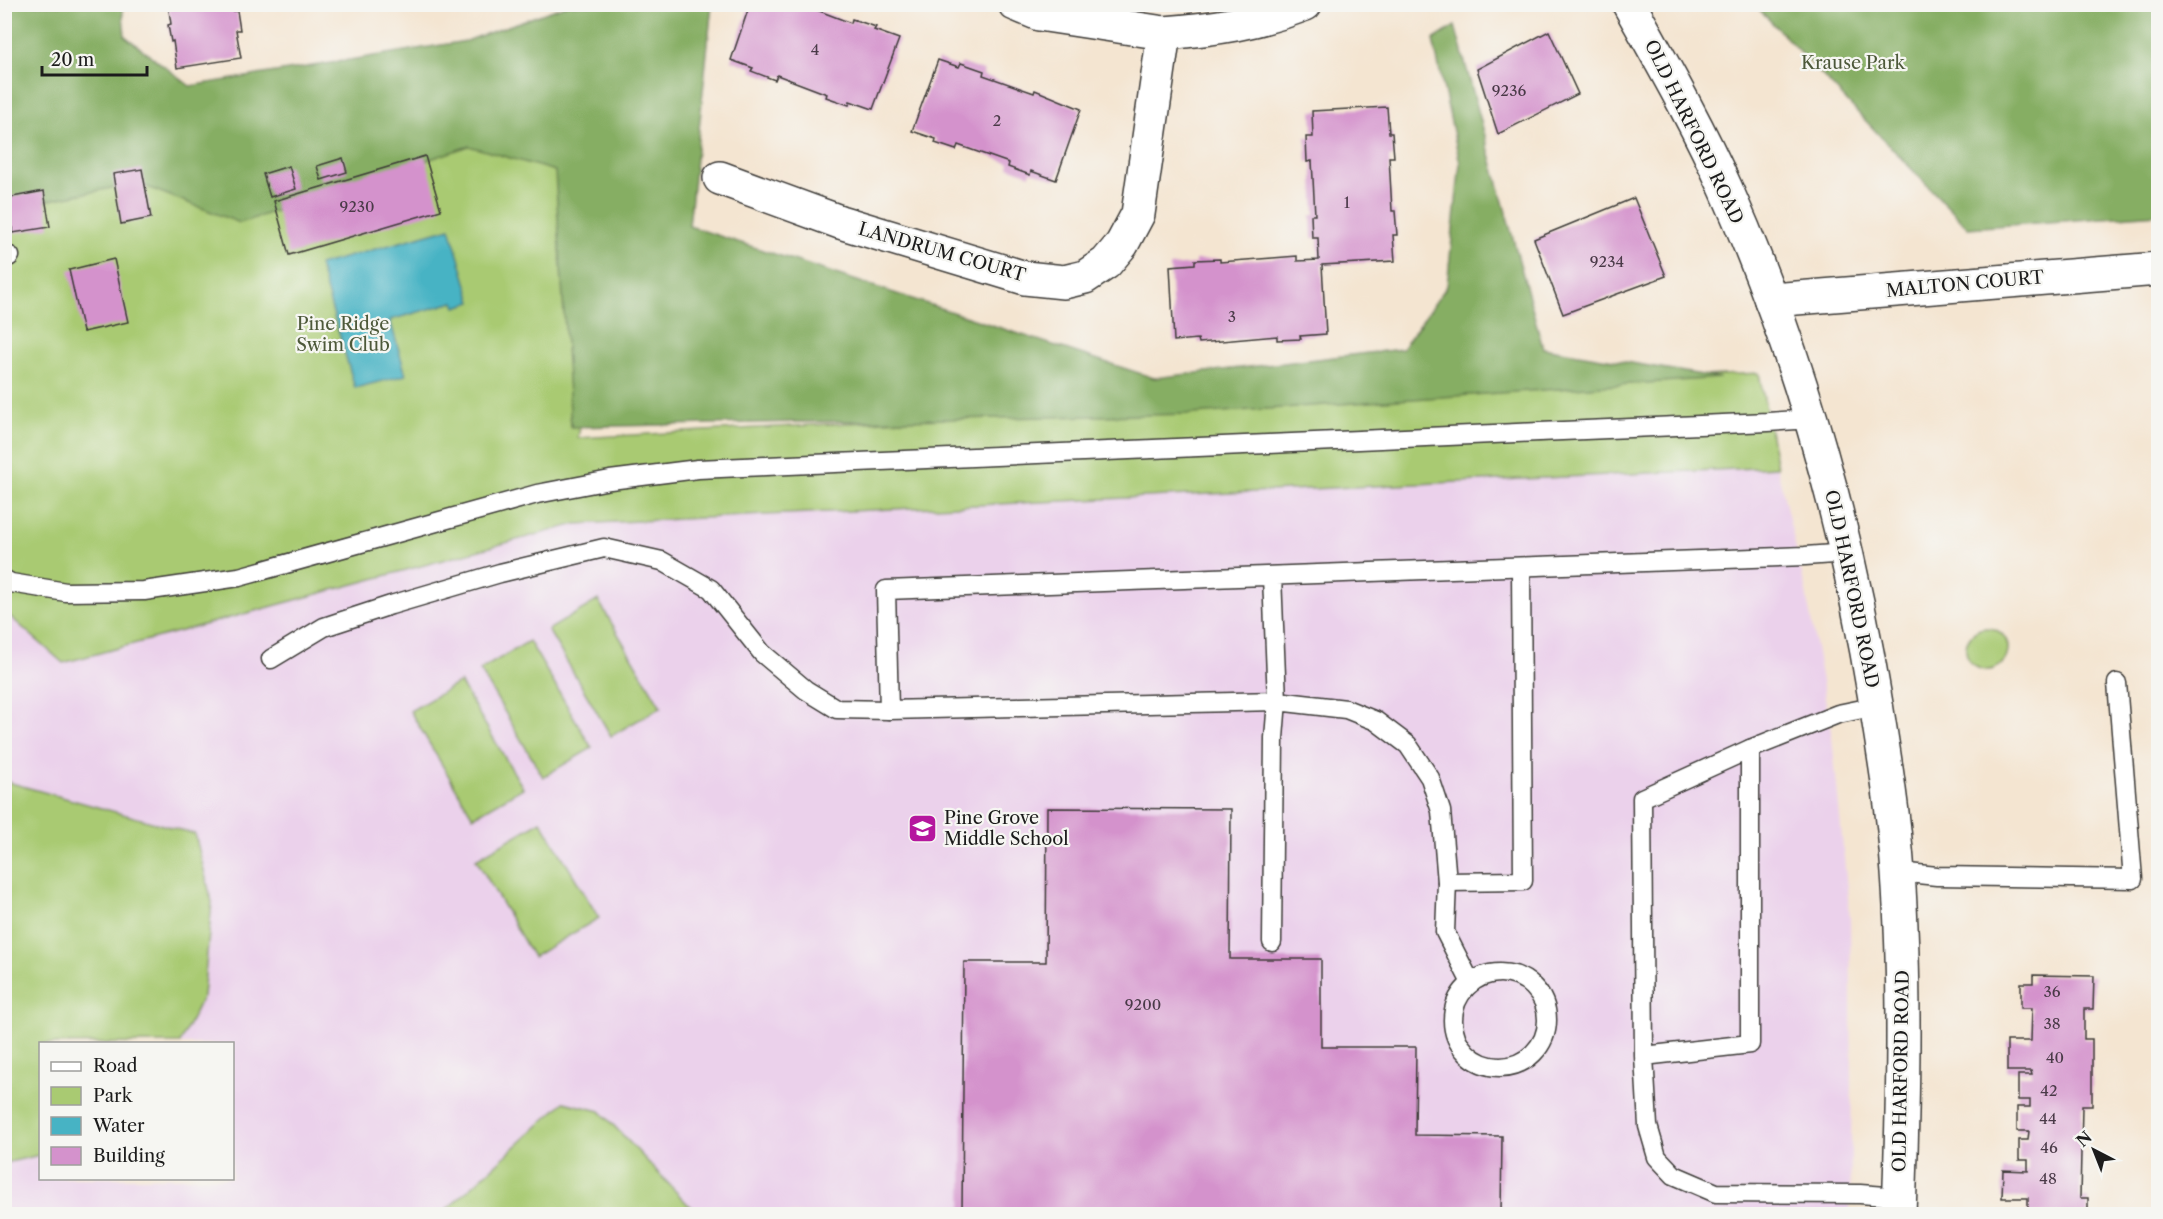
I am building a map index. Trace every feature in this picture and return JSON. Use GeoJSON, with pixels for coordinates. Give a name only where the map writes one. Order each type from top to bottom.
{"type":"FeatureCollection","features":[{"type":"Feature","properties":{"kind":"street"},"geometry":{"type":"LineString","coordinates":[[1015,4],[1040,14],[1164,33],[1214,29],[1272,17],[1305,4]]}},
{"type":"Feature","properties":{"kind":"street","name":"OLD HARFORD ROAD"},"geometry":{"type":"LineString","coordinates":[[1629,4],[1667,72],[1726,189],[1771,300],[1811,419],[1848,552],[1877,706],[1898,872],[1903,974],[1899,1206]]}},
{"type":"Feature","properties":{"kind":"street","name":"LANDRUM COURT"},"geometry":{"type":"LineString","coordinates":[[720,178],[840,222],[1025,278],[1064,282],[1085,278],[1106,263],[1122,244],[1138,213],[1164,33]]}},
{"type":"Feature","properties":{"kind":"street","name":"MALTON COURT"},"geometry":{"type":"LineString","coordinates":[[1771,300],[2158,269]]}},
{"type":"Feature","properties":{"kind":"lane"},"geometry":{"type":"LineString","coordinates":[[4,579],[11,583],[77,592],[144,591],[239,577],[537,494],[610,480],[698,469],[1811,419]]}},
{"type":"Feature","properties":{"kind":"lane"},"geometry":{"type":"LineString","coordinates":[[271,660],[324,627],[500,573],[604,548],[662,561],[711,589],[762,653],[806,690],[837,709],[889,710],[1277,701],[1346,709],[1376,722],[1408,745],[1430,778],[1441,811],[1447,882],[1445,932],[1472,983]]}},
{"type":"Feature","properties":{"kind":"lane"},"geometry":{"type":"LineString","coordinates":[[889,710],[886,590],[1805,556],[1848,552]]}},
{"type":"Feature","properties":{"kind":"lane"},"geometry":{"type":"LineString","coordinates":[[1447,882],[1522,881],[1521,567]]}},
{"type":"Feature","properties":{"kind":"lane"},"geometry":{"type":"LineString","coordinates":[[1272,576],[1277,701],[1274,738],[1272,942]]}},
{"type":"Feature","properties":{"kind":"lane"},"geometry":{"type":"LineString","coordinates":[[1898,872],[1937,876],[2133,879],[2117,683]]}},
{"type":"Feature","properties":{"kind":"lane"},"geometry":{"type":"LineString","coordinates":[[1877,706],[1838,714],[1750,749],[1642,798],[1644,1056],[1648,1126],[1657,1157],[1674,1175],[1716,1193],[1860,1194],[1899,1206]]}},
{"type":"Feature","properties":{"kind":"lane"},"geometry":{"type":"LineString","coordinates":[[1644,1056],[1750,1044],[1750,749]]}},
{"type":"Feature","properties":{"kind":"lane"},"geometry":{"type":"LineString","coordinates":[[1501,973],[1516,976],[1529,983],[1540,994],[1546,1008],[1548,1024],[1544,1039],[1535,1052],[1509,1067],[1493,1067],[1478,1062],[1466,1052],[1457,1040],[1453,1024],[1454,1008],[1461,994],[1472,983],[1485,975],[1501,973]]}},
{"type":"Feature","properties":{"kind":"shaded area","name":"Pine Grove Middle School"},"geometry":{"type":"Polygon","coordinates":[[[1777,467],[1806,592],[1832,737],[1850,918],[1852,1081],[1850,1214],[5,1214],[4,612],[63,663],[576,524],[1777,467]]]}},
{"type":"Feature","properties":{"kind":"green space"},"geometry":{"type":"Polygon","coordinates":[[[5,5],[122,5],[125,36],[190,86],[466,41],[567,5],[712,5],[689,226],[1154,378],[1402,349],[1447,286],[1460,163],[1433,40],[1455,26],[1543,348],[1720,378],[1193,414],[571,427],[555,171],[469,146],[240,223],[137,183],[14,207],[5,211],[5,5]]]}},
{"type":"Feature","properties":{"kind":"green space","name":"Pine Ridge Swim Club"},"geometry":{"type":"Polygon","coordinates":[[[655,5],[578,438],[1759,373],[1777,467],[576,524],[63,663],[5,612],[5,177],[655,5]]]}},
{"type":"Feature","properties":{"kind":"green space","name":"Krause Park"},"geometry":{"type":"Polygon","coordinates":[[[1755,5],[2158,5],[2158,214],[1968,228],[1755,5]]]}},
{"type":"Feature","properties":{"kind":"green space"},"geometry":{"type":"Polygon","coordinates":[[[598,600],[661,707],[611,736],[548,630],[598,600]]]}},
{"type":"Feature","properties":{"kind":"green space"},"geometry":{"type":"Polygon","coordinates":[[[1987,628],[2002,634],[2008,649],[2002,664],[1987,670],[1972,664],[1966,649],[1972,634],[1987,628]]]}},
{"type":"Feature","properties":{"kind":"green space"},"geometry":{"type":"Polygon","coordinates":[[[529,641],[592,748],[543,777],[480,670],[529,641]]]}},
{"type":"Feature","properties":{"kind":"green space"},"geometry":{"type":"Polygon","coordinates":[[[460,682],[523,788],[473,817],[410,711],[460,682]]]}},
{"type":"Feature","properties":{"kind":"green space"},"geometry":{"type":"Polygon","coordinates":[[[4,781],[195,834],[212,902],[203,996],[180,1042],[39,1042],[39,1155],[5,1163],[4,781]]]}},
{"type":"Feature","properties":{"kind":"green space"},"geometry":{"type":"Polygon","coordinates":[[[541,821],[599,918],[533,957],[476,859],[541,821]]]}},
{"type":"Feature","properties":{"kind":"green space"},"geometry":{"type":"Polygon","coordinates":[[[564,1102],[600,1111],[697,1214],[442,1214],[564,1102]]]}},
{"type":"Feature","properties":{"kind":"water"},"geometry":{"type":"Polygon","coordinates":[[[450,228],[472,302],[456,307],[454,302],[390,320],[406,375],[355,388],[319,265],[450,228]]]}},
{"type":"Feature","properties":{"kind":"building"},"geometry":{"type":"Polygon","coordinates":[[[168,4],[231,4],[232,11],[237,11],[240,30],[236,30],[241,58],[177,68],[168,25],[171,24],[168,4]]]}},
{"type":"Feature","properties":{"kind":"building"},"geometry":{"type":"Polygon","coordinates":[[[750,4],[801,4],[851,23],[852,19],[876,27],[874,30],[899,39],[873,109],[850,101],[849,105],[826,97],[827,94],[777,75],[775,80],[751,71],[753,68],[731,60],[750,4]]]}},
{"type":"Feature","properties":{"kind":"building"},"geometry":{"type":"Polygon","coordinates":[[[1549,31],[1578,94],[1498,134],[1477,69],[1549,31]]]}},
{"type":"Feature","properties":{"kind":"building"},"geometry":{"type":"Polygon","coordinates":[[[938,60],[959,67],[961,63],[984,71],[983,75],[1034,93],[1035,90],[1081,109],[1056,180],[1031,171],[1030,175],[1008,167],[1009,163],[958,145],[956,150],[935,143],[936,139],[912,131],[938,60]]]}},
{"type":"Feature","properties":{"kind":"building"},"geometry":{"type":"Polygon","coordinates":[[[1387,107],[1394,157],[1389,157],[1392,211],[1395,211],[1397,235],[1393,235],[1395,261],[1322,265],[1326,334],[1300,336],[1301,339],[1277,340],[1277,336],[1199,343],[1198,339],[1174,341],[1170,266],[1195,264],[1195,260],[1220,259],[1220,262],[1297,256],[1297,261],[1319,260],[1318,238],[1312,238],[1311,215],[1315,215],[1312,161],[1307,162],[1306,137],[1313,137],[1312,111],[1387,107]]]}},
{"type":"Feature","properties":{"kind":"building"},"geometry":{"type":"Polygon","coordinates":[[[425,156],[441,210],[289,255],[274,201],[425,156]]]}},
{"type":"Feature","properties":{"kind":"building"},"geometry":{"type":"Polygon","coordinates":[[[343,158],[347,172],[321,180],[317,166],[343,158]]]}},
{"type":"Feature","properties":{"kind":"building"},"geometry":{"type":"Polygon","coordinates":[[[289,166],[296,189],[270,197],[263,174],[289,166]]]}},
{"type":"Feature","properties":{"kind":"building"},"geometry":{"type":"Polygon","coordinates":[[[142,169],[151,218],[121,224],[113,174],[142,169]]]}},
{"type":"Feature","properties":{"kind":"building"},"geometry":{"type":"Polygon","coordinates":[[[44,191],[50,227],[13,233],[7,198],[44,191]]]}},
{"type":"Feature","properties":{"kind":"building"},"geometry":{"type":"Polygon","coordinates":[[[1634,198],[1666,276],[1563,314],[1534,239],[1634,198]]]}},
{"type":"Feature","properties":{"kind":"building"},"geometry":{"type":"Polygon","coordinates":[[[114,259],[128,322],[83,332],[69,270],[114,259]]]}},
{"type":"Feature","properties":{"kind":"building"},"geometry":{"type":"Polygon","coordinates":[[[1047,808],[1231,809],[1230,959],[1321,959],[1321,1047],[1416,1047],[1415,1135],[1502,1136],[1501,1214],[962,1214],[964,962],[1046,962],[1047,808]]]}},
{"type":"Feature","properties":{"kind":"building"},"geometry":{"type":"Polygon","coordinates":[[[2033,975],[2094,976],[2093,1009],[2084,1009],[2084,1039],[2092,1039],[2092,1106],[2082,1106],[2080,1198],[2088,1198],[2088,1214],[2028,1214],[2028,1198],[2002,1198],[2003,1170],[2028,1171],[2028,1160],[2019,1160],[2019,1140],[2028,1140],[2029,1131],[2017,1131],[2017,1107],[2030,1107],[2030,1100],[2018,1100],[2018,1075],[2032,1075],[2031,1071],[2007,1071],[2007,1041],[2031,1041],[2032,1008],[2021,1008],[2021,983],[2033,983],[2033,975]]]}},
{"type":"Feature","properties":{"kind":"place","name":"Pine Grove Middle School"},"geometry":{"type":"Point","coordinates":[923,828]}}]}
